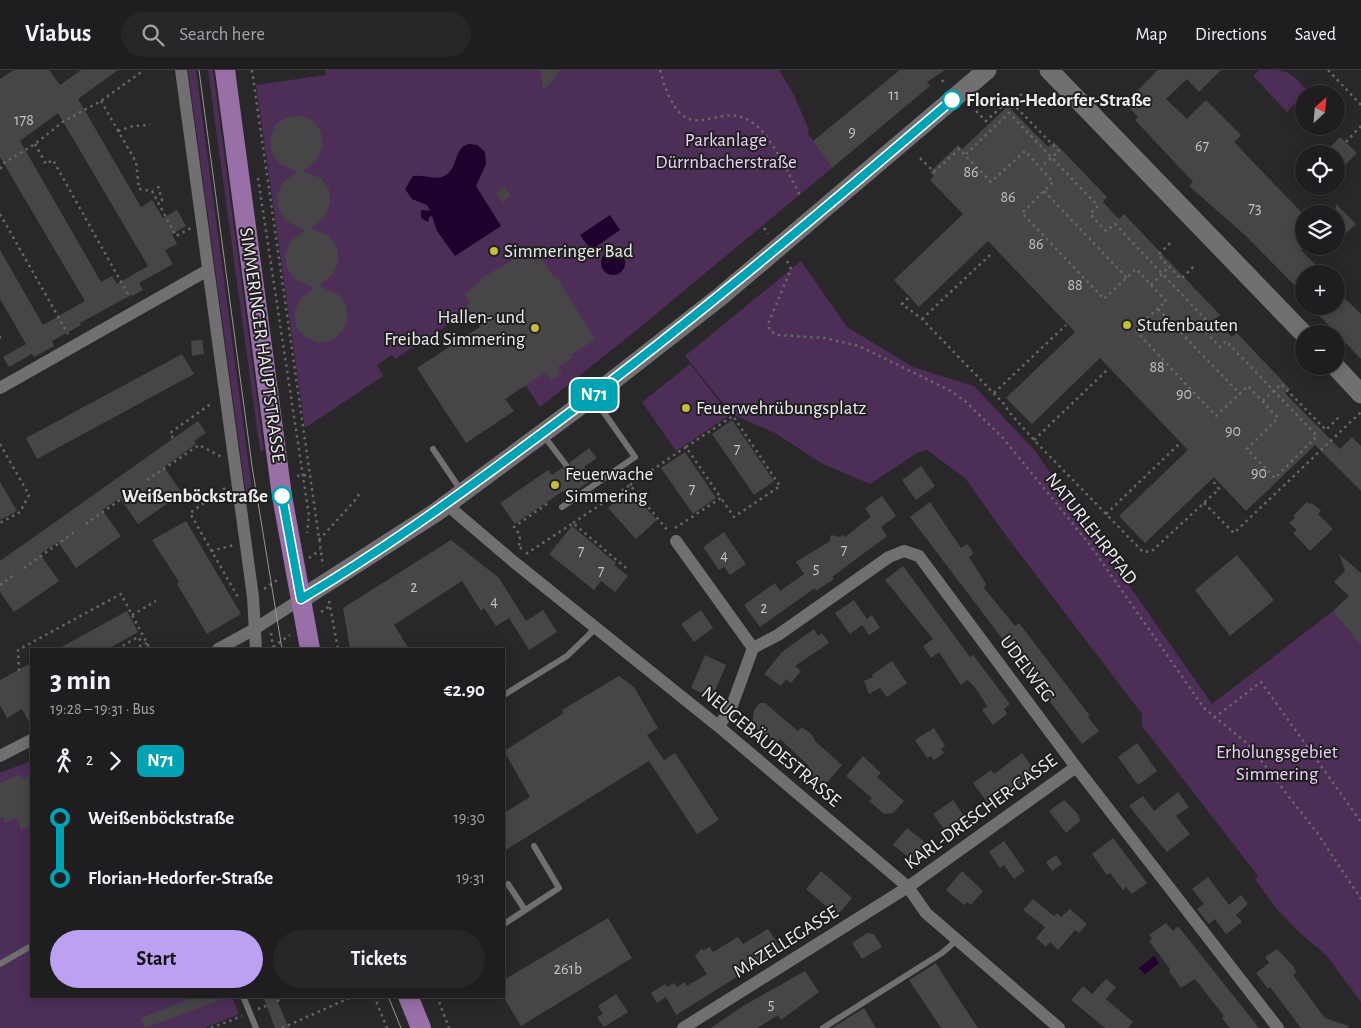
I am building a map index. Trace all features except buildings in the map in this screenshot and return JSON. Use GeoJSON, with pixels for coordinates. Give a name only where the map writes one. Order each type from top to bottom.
{"type":"FeatureCollection","features":[{"type":"Feature","properties":{"kind":"main road","name":"SIMMERINGER HAUPTSTRASSE"},"geometry":{"type":"LineString","coordinates":[[225,70],[282,496],[313,592],[310,648]]}},
{"type":"Feature","properties":{"kind":"main road"},"geometry":{"type":"LineString","coordinates":[[313,592],[447,505],[593,396],[728,290],[987,70]]}},
{"type":"Feature","properties":{"kind":"main road"},"geometry":{"type":"LineString","coordinates":[[1050,70],[1295,325]]}},
{"type":"Feature","properties":{"kind":"main road"},"geometry":{"type":"LineString","coordinates":[[1343,375],[1361,394]]}},
{"type":"Feature","properties":{"kind":"main road"},"geometry":{"type":"LineString","coordinates":[[409,998],[421,1028]]}},
{"type":"Feature","properties":{"kind":"street"},"geometry":{"type":"LineString","coordinates":[[181,70],[253,597],[256,648]]}},
{"type":"Feature","properties":{"kind":"street"},"geometry":{"type":"LineString","coordinates":[[0,388],[208,270]]}},
{"type":"Feature","properties":{"kind":"street","name":"NEUGEBÄUDESTRASSE"},"geometry":{"type":"LineString","coordinates":[[447,505],[718,726],[908,887],[921,909],[1059,1028]]}},
{"type":"Feature","properties":{"kind":"street"},"geometry":{"type":"LineString","coordinates":[[673,537],[753,648],[730,712],[718,726]]}},
{"type":"Feature","properties":{"kind":"street","name":"UDELWEG"},"geometry":{"type":"LineString","coordinates":[[753,648],[778,635],[889,557],[904,551],[912,552],[924,561],[1076,767],[1278,1028]]}},
{"type":"Feature","properties":{"kind":"street"},"geometry":{"type":"LineString","coordinates":[[220,648],[254,630],[313,592]]}},
{"type":"Feature","properties":{"kind":"street"},"geometry":{"type":"LineString","coordinates":[[0,756],[30,741]]}},
{"type":"Feature","properties":{"kind":"street","name":"KARL-DRESCHER-GASSE"},"geometry":{"type":"LineString","coordinates":[[908,887],[1076,767]]}},
{"type":"Feature","properties":{"kind":"street","name":"MAZELLEGASSE"},"geometry":{"type":"LineString","coordinates":[[684,1028],[908,887]]}},
{"type":"Feature","properties":{"kind":"lane"},"geometry":{"type":"LineString","coordinates":[[562,507],[635,457],[593,396]]}},
{"type":"Feature","properties":{"kind":"lane"},"geometry":{"type":"LineString","coordinates":[[542,434],[566,465]]}},
{"type":"Feature","properties":{"kind":"lane"},"geometry":{"type":"LineString","coordinates":[[434,449],[463,493]]}},
{"type":"Feature","properties":{"kind":"lane"},"geometry":{"type":"LineString","coordinates":[[505,694],[567,656],[596,628]]}},
{"type":"Feature","properties":{"kind":"lane"},"geometry":{"type":"LineString","coordinates":[[505,923],[559,888],[534,846]]}},
{"type":"Feature","properties":{"kind":"lane"},"geometry":{"type":"LineString","coordinates":[[508,884],[525,910]]}},
{"type":"Feature","properties":{"kind":"lane"},"geometry":{"type":"LineString","coordinates":[[823,1028],[942,953],[957,940]]}},
{"type":"Feature","properties":{"kind":"lane"},"geometry":{"type":"LineString","coordinates":[[0,964],[30,947]]}},
{"type":"Feature","properties":{"kind":"lane"},"geometry":{"type":"LineString","coordinates":[[244,998],[256,1028]]}},
{"type":"Feature","properties":{"kind":"path"},"geometry":{"type":"LineString","coordinates":[[0,169],[4,163],[34,144],[64,121],[101,101],[144,70]]}},
{"type":"Feature","properties":{"kind":"path"},"geometry":{"type":"LineString","coordinates":[[252,70],[319,540],[313,592]]}},
{"type":"Feature","properties":{"kind":"path"},"geometry":{"type":"LineString","coordinates":[[660,70],[667,96],[679,113],[695,122],[735,116],[753,123],[767,138],[801,197]]}},
{"type":"Feature","properties":{"kind":"path"},"geometry":{"type":"LineString","coordinates":[[1328,70],[1361,105]]}},
{"type":"Feature","properties":{"kind":"path"},"geometry":{"type":"LineString","coordinates":[[976,111],[986,121],[1007,102],[1012,102],[1024,92]]}},
{"type":"Feature","properties":{"kind":"path"},"geometry":{"type":"LineString","coordinates":[[101,101],[136,162],[139,190],[152,191],[176,236],[192,228]]}},
{"type":"Feature","properties":{"kind":"path"},"geometry":{"type":"LineString","coordinates":[[1012,102],[1059,151],[1041,168]]}},
{"type":"Feature","properties":{"kind":"path"},"geometry":{"type":"LineString","coordinates":[[920,158],[934,172],[959,149],[991,182],[1025,151],[1054,182],[1022,213],[1104,299],[1136,269],[1166,300],[1135,330],[1216,416],[1248,386],[1278,418],[1247,449],[1275,478],[1317,436],[1226,341],[1220,347],[1204,330],[1210,324],[1115,224],[1106,231],[1090,214],[1098,206],[1009,113],[965,155]]}},
{"type":"Feature","properties":{"kind":"path"},"geometry":{"type":"LineString","coordinates":[[118,131],[133,126],[150,125]]}},
{"type":"Feature","properties":{"kind":"path"},"geometry":{"type":"LineString","coordinates":[[1346,142],[1361,126]]}},
{"type":"Feature","properties":{"kind":"path"},"geometry":{"type":"LineString","coordinates":[[34,144],[46,164],[53,160],[133,302]]}},
{"type":"Feature","properties":{"kind":"path"},"geometry":{"type":"LineString","coordinates":[[258,176],[304,476],[309,516],[306,541]]}},
{"type":"Feature","properties":{"kind":"path"},"geometry":{"type":"LineString","coordinates":[[158,186],[162,200],[159,204]]}},
{"type":"Feature","properties":{"kind":"path"},"geometry":{"type":"LineString","coordinates":[[1044,191],[1127,278]]}},
{"type":"Feature","properties":{"kind":"path"},"geometry":{"type":"LineString","coordinates":[[0,214],[70,338]]}},
{"type":"Feature","properties":{"kind":"path"},"geometry":{"type":"LineString","coordinates":[[1170,242],[1158,256],[1181,279],[1194,266]]}},
{"type":"Feature","properties":{"kind":"path"},"geometry":{"type":"LineString","coordinates":[[922,319],[993,252]]}},
{"type":"Feature","properties":{"kind":"path","name":"NATURLEHRPFAD"},"geometry":{"type":"LineString","coordinates":[[789,265],[789,275],[775,302],[768,324],[770,331],[778,335],[825,338],[859,346],[951,391],[966,402],[1003,438],[1090,545],[1192,694],[1214,718],[1236,732],[1248,744],[1318,834],[1361,899]]}},
{"type":"Feature","properties":{"kind":"path"},"geometry":{"type":"LineString","coordinates":[[1151,285],[1169,267]]}},
{"type":"Feature","properties":{"kind":"path"},"geometry":{"type":"LineString","coordinates":[[908,298],[902,304],[922,319],[994,394],[1034,440],[1143,552],[1152,551],[1219,489],[1212,480]]}},
{"type":"Feature","properties":{"kind":"path"},"geometry":{"type":"LineString","coordinates":[[1157,308],[1240,394]]}},
{"type":"Feature","properties":{"kind":"path"},"geometry":{"type":"LineString","coordinates":[[994,394],[1066,325]]}},
{"type":"Feature","properties":{"kind":"path"},"geometry":{"type":"LineString","coordinates":[[0,336],[0,341]]}},
{"type":"Feature","properties":{"kind":"path"},"geometry":{"type":"LineString","coordinates":[[1034,440],[1107,370]]}},
{"type":"Feature","properties":{"kind":"path"},"geometry":{"type":"LineString","coordinates":[[1263,402],[1281,384],[1326,430],[1339,417]]}},
{"type":"Feature","properties":{"kind":"path"},"geometry":{"type":"LineString","coordinates":[[173,438],[170,433],[215,401]]}},
{"type":"Feature","properties":{"kind":"path"},"geometry":{"type":"LineString","coordinates":[[1204,502],[1234,533],[1361,412]]}},
{"type":"Feature","properties":{"kind":"path"},"geometry":{"type":"LineString","coordinates":[[511,559],[572,523],[630,485],[686,447],[733,416],[780,486],[734,517],[686,447]]}},
{"type":"Feature","properties":{"kind":"path"},"geometry":{"type":"LineString","coordinates":[[0,444],[29,495],[20,512],[0,523]]}},
{"type":"Feature","properties":{"kind":"path"},"geometry":{"type":"LineString","coordinates":[[1106,514],[1179,444]]}},
{"type":"Feature","properties":{"kind":"path"},"geometry":{"type":"LineString","coordinates":[[147,480],[199,445],[222,456]]}},
{"type":"Feature","properties":{"kind":"path"},"geometry":{"type":"LineString","coordinates":[[293,477],[310,475]]}},
{"type":"Feature","properties":{"kind":"path"},"geometry":{"type":"LineString","coordinates":[[630,485],[673,537],[720,498]]}},
{"type":"Feature","properties":{"kind":"path"},"geometry":{"type":"LineString","coordinates":[[86,524],[138,487]]}},
{"type":"Feature","properties":{"kind":"path"},"geometry":{"type":"LineString","coordinates":[[319,540],[357,498],[360,492]]}},
{"type":"Feature","properties":{"kind":"path"},"geometry":{"type":"LineString","coordinates":[[511,559],[522,547],[519,546],[520,535],[514,527],[548,503]]}},
{"type":"Feature","properties":{"kind":"path"},"geometry":{"type":"LineString","coordinates":[[572,523],[626,568]]}},
{"type":"Feature","properties":{"kind":"path"},"geometry":{"type":"LineString","coordinates":[[24,568],[76,531]]}},
{"type":"Feature","properties":{"kind":"path"},"geometry":{"type":"LineString","coordinates":[[211,551],[234,546]]}},
{"type":"Feature","properties":{"kind":"path"},"geometry":{"type":"LineString","coordinates":[[307,552],[313,592],[338,648]]}},
{"type":"Feature","properties":{"kind":"path"},"geometry":{"type":"LineString","coordinates":[[0,585],[14,575]]}},
{"type":"Feature","properties":{"kind":"path"},"geometry":{"type":"LineString","coordinates":[[19,671],[18,650],[121,594],[150,648]]}},
{"type":"Feature","properties":{"kind":"path"},"geometry":{"type":"LineString","coordinates":[[132,615],[156,601]]}},
{"type":"Feature","properties":{"kind":"path"},"geometry":{"type":"LineString","coordinates":[[118,648],[138,637],[143,644]]}},
{"type":"Feature","properties":{"kind":"path"},"geometry":{"type":"LineString","coordinates":[[135,648],[147,643]]}},
{"type":"Feature","properties":{"kind":"path"},"geometry":{"type":"LineString","coordinates":[[1214,718],[1261,682],[1361,822]]}},
{"type":"Feature","properties":{"kind":"path"},"geometry":{"type":"LineString","coordinates":[[277,1001],[284,998]]}},
{"type":"Feature","properties":{"kind":"path"},"geometry":{"type":"LineString","coordinates":[[282,1028],[346,998]]}},
{"type":"Feature","properties":{"kind":"path"},"geometry":{"type":"LineString","coordinates":[[375,998],[387,1028]]}},
{"type":"Feature","properties":{"kind":"path"},"geometry":{"type":"LineString","coordinates":[[438,998],[450,1028]]}},
{"type":"Feature","properties":{"kind":"green space"},"geometry":{"type":"Polygon","coordinates":[[[188,70],[196,70],[254,500],[247,501],[188,70]]]}},
{"type":"Feature","properties":{"kind":"green space"},"geometry":{"type":"Polygon","coordinates":[[[208,70],[213,70],[264,450],[260,451],[208,70]]]}},
{"type":"Feature","properties":{"kind":"green space","name":"Simmeringer Bad"},"geometry":{"type":"Polygon","coordinates":[[[325,70],[779,70],[794,95],[809,130],[807,132],[832,168],[633,333],[540,407],[526,386],[522,388],[469,311],[395,359],[392,355],[377,365],[383,376],[305,428],[256,85],[325,75],[325,70]]]}},
{"type":"Feature","properties":{"kind":"green space"},"geometry":{"type":"Polygon","coordinates":[[[1260,70],[1276,70],[1292,75],[1302,85],[1295,85],[1295,104],[1287,112],[1253,76],[1260,70]]]}},
{"type":"Feature","properties":{"kind":"green space","name":"Erholungsgebiet Simmering"},"geometry":{"type":"Polygon","coordinates":[[[801,261],[847,327],[913,367],[974,386],[1035,451],[1212,704],[1333,611],[1361,646],[1361,1002],[1326,955],[1298,931],[1275,907],[1255,879],[1258,876],[1142,726],[1142,714],[1007,537],[965,478],[927,450],[917,453],[870,484],[821,463],[775,433],[732,414],[685,356],[801,261]]]}},
{"type":"Feature","properties":{"kind":"green space","name":"Feuerwehrübungsplatz"},"geometry":{"type":"Polygon","coordinates":[[[690,364],[730,415],[676,451],[642,402],[690,364]]]}},
{"type":"Feature","properties":{"kind":"green space"},"geometry":{"type":"Polygon","coordinates":[[[30,761],[30,998],[233,998],[239,1014],[205,1028],[0,1028],[0,773],[30,761]]]}},
{"type":"Feature","properties":{"kind":"shaded area"},"geometry":{"type":"Polygon","coordinates":[[[469,144],[477,145],[485,152],[486,164],[476,186],[501,226],[455,256],[437,231],[432,216],[429,217],[428,222],[421,218],[421,210],[430,211],[427,205],[412,199],[405,189],[413,176],[442,177],[447,174],[454,165],[460,150],[469,144]]]}},
{"type":"Feature","properties":{"kind":"shaded area"},"geometry":{"type":"Polygon","coordinates":[[[610,215],[620,230],[591,250],[580,235],[610,215]]]}},
{"type":"Feature","properties":{"kind":"shaded area"},"geometry":{"type":"Polygon","coordinates":[[[613,251],[622,254],[625,263],[622,272],[613,275],[604,272],[601,263],[604,254],[613,251]]]}},
{"type":"Feature","properties":{"kind":"shaded area"},"geometry":{"type":"Polygon","coordinates":[[[1154,956],[1159,963],[1145,974],[1139,968],[1154,956]]]}},
{"type":"Feature","properties":{"kind":"tram line"},"geometry":{"type":"LineString","coordinates":[[199,70],[252,466],[282,648]]}},
{"type":"Feature","properties":{"kind":"tram line"},"geometry":{"type":"LineString","coordinates":[[389,998],[401,1028]]}},
{"type":"Feature","properties":{"kind":"bus line","name":"N71"},"geometry":{"type":"LineString","coordinates":[[282,496],[297,567],[301,599],[435,514],[593,396],[721,296],[952,100]]}},
{"type":"Feature","properties":{"kind":"place","name":"Florian-Hedorfer-Straße"},"geometry":{"type":"Point","coordinates":[952,100]}},
{"type":"Feature","properties":{"kind":"place","name":"Simmeringer Bad"},"geometry":{"type":"Point","coordinates":[494,251]}},
{"type":"Feature","properties":{"kind":"place","name":"Stufenbauten"},"geometry":{"type":"Point","coordinates":[1127,325]}},
{"type":"Feature","properties":{"kind":"place","name":"Hallen- und Freibad Simmering"},"geometry":{"type":"Point","coordinates":[535,328]}},
{"type":"Feature","properties":{"kind":"place","name":"Feuerwehrübungsplatz"},"geometry":{"type":"Point","coordinates":[686,408]}},
{"type":"Feature","properties":{"kind":"place","name":"Feuerwache Simmering"},"geometry":{"type":"Point","coordinates":[555,485]}},
{"type":"Feature","properties":{"kind":"place","name":"Weißenböckstraße"},"geometry":{"type":"Point","coordinates":[282,496]}},
{"type":"Feature","properties":{"kind":"park label","name":"Parkanlage Dürrnbacherstraße"},"geometry":{"type":"Point","coordinates":[726,151]}}]}
